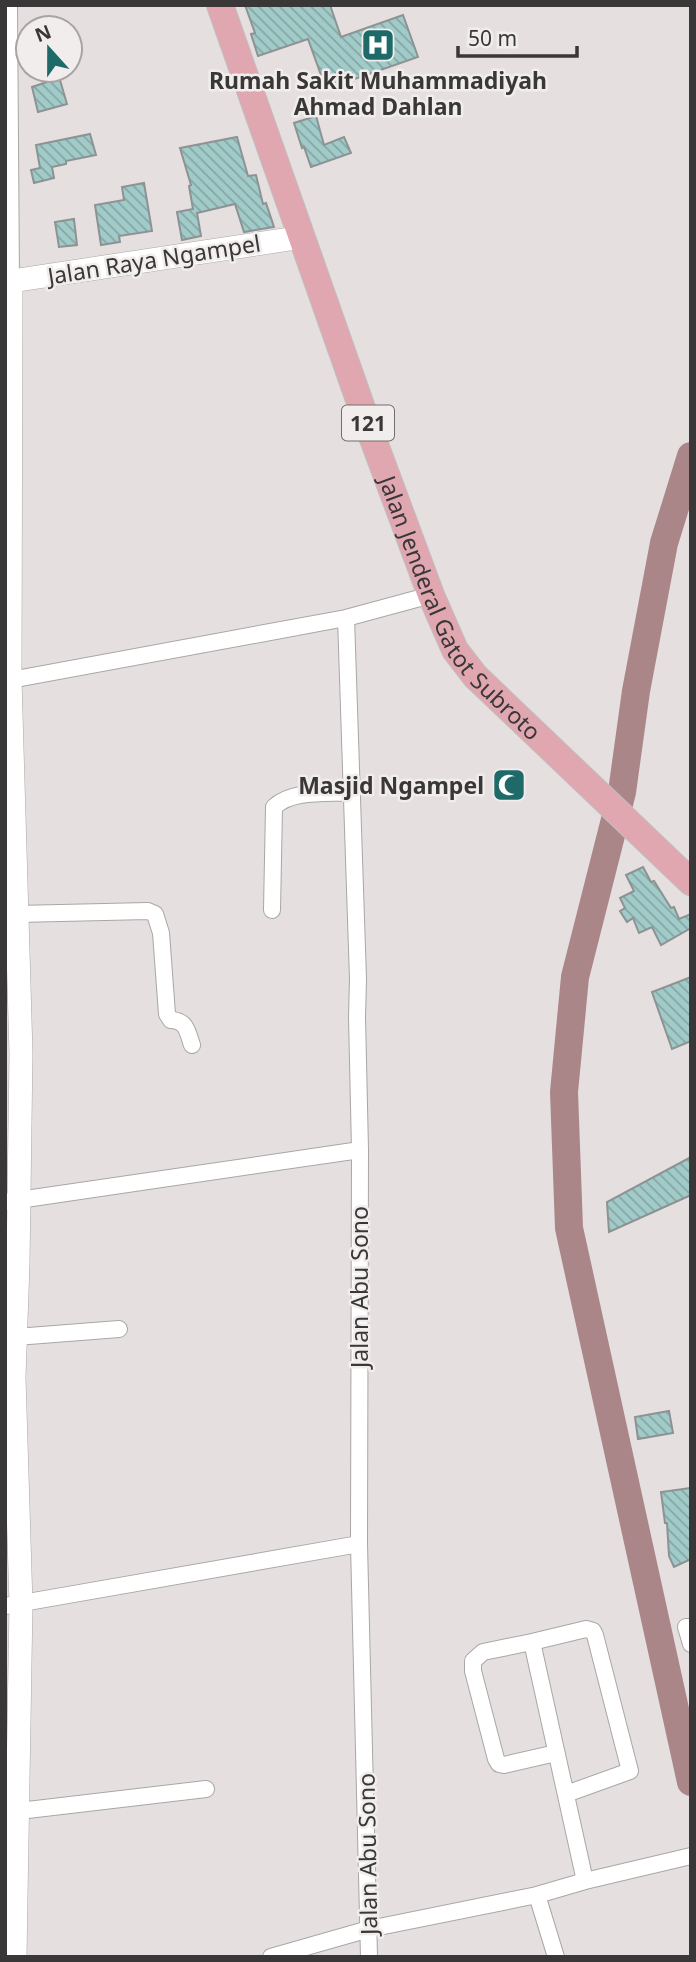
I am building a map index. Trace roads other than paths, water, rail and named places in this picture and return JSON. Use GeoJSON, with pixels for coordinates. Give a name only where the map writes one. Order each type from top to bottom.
{"type":"FeatureCollection","features":[{"type":"Feature","properties":{"kind":"main road","name":"Jalan Jenderal Gatot Subroto"},"geometry":{"type":"LineString","coordinates":[[220,5],[370,431],[431,596],[455,650],[475,676],[691,882]]}},
{"type":"Feature","properties":{"kind":"street"},"geometry":{"type":"LineString","coordinates":[[9,5],[8,681],[10,841],[17,914],[12,991],[12,1264],[16,1337],[9,1378],[13,1605],[12,1761],[19,1811],[15,1957]]}},
{"type":"Feature","properties":{"kind":"street","name":"Jalan Raya Ngampel"},"geometry":{"type":"LineString","coordinates":[[8,282],[303,236]]}},
{"type":"Feature","properties":{"kind":"street"},"geometry":{"type":"LineString","coordinates":[[8,681],[346,618],[431,596]]}},
{"type":"Feature","properties":{"kind":"street","name":"Jalan Abu Sono"},"geometry":{"type":"LineString","coordinates":[[346,618],[353,792],[360,1150],[359,1544],[369,1957]]}},
{"type":"Feature","properties":{"kind":"street"},"geometry":{"type":"LineString","coordinates":[[272,910],[274,807],[288,798],[353,792]]}},
{"type":"Feature","properties":{"kind":"street"},"geometry":{"type":"LineString","coordinates":[[17,914],[148,911],[155,914],[161,933],[167,1014],[171,1020],[180,1020],[185,1024],[192,1045]]}},
{"type":"Feature","properties":{"kind":"street"},"geometry":{"type":"LineString","coordinates":[[12,1201],[360,1150]]}},
{"type":"Feature","properties":{"kind":"street"},"geometry":{"type":"LineString","coordinates":[[16,1337],[119,1329]]}},
{"type":"Feature","properties":{"kind":"street"},"geometry":{"type":"LineString","coordinates":[[13,1605],[359,1544]]}},
{"type":"Feature","properties":{"kind":"street"},"geometry":{"type":"LineString","coordinates":[[691,1627],[686,1627],[691,1644]]}},
{"type":"Feature","properties":{"kind":"street"},"geometry":{"type":"LineString","coordinates":[[556,1752],[499,1764],[473,1671],[473,1661],[483,1652],[586,1629],[593,1631],[630,1767],[628,1774],[566,1794]]}},
{"type":"Feature","properties":{"kind":"street"},"geometry":{"type":"LineString","coordinates":[[532,1642],[585,1881]]}},
{"type":"Feature","properties":{"kind":"street"},"geometry":{"type":"LineString","coordinates":[[19,1811],[206,1789]]}},
{"type":"Feature","properties":{"kind":"street"},"geometry":{"type":"LineString","coordinates":[[271,1957],[369,1930],[537,1895],[691,1856]]}},
{"type":"Feature","properties":{"kind":"street"},"geometry":{"type":"LineString","coordinates":[[537,1895],[556,1957]]}},
{"type":"Feature","properties":{"kind":"waterway"},"geometry":{"type":"LineString","coordinates":[[691,456],[664,543],[636,691],[622,792],[575,977],[564,1092],[569,1228],[691,1782]]}},
{"type":"Feature","properties":{"kind":"place","name":"Rumah Sakit Muhammadiyah Ahmad Dahlan"},"geometry":{"type":"Point","coordinates":[378,45]}},
{"type":"Feature","properties":{"kind":"place","name":"Masjid Ngampel"},"geometry":{"type":"Point","coordinates":[509,785]}}]}
